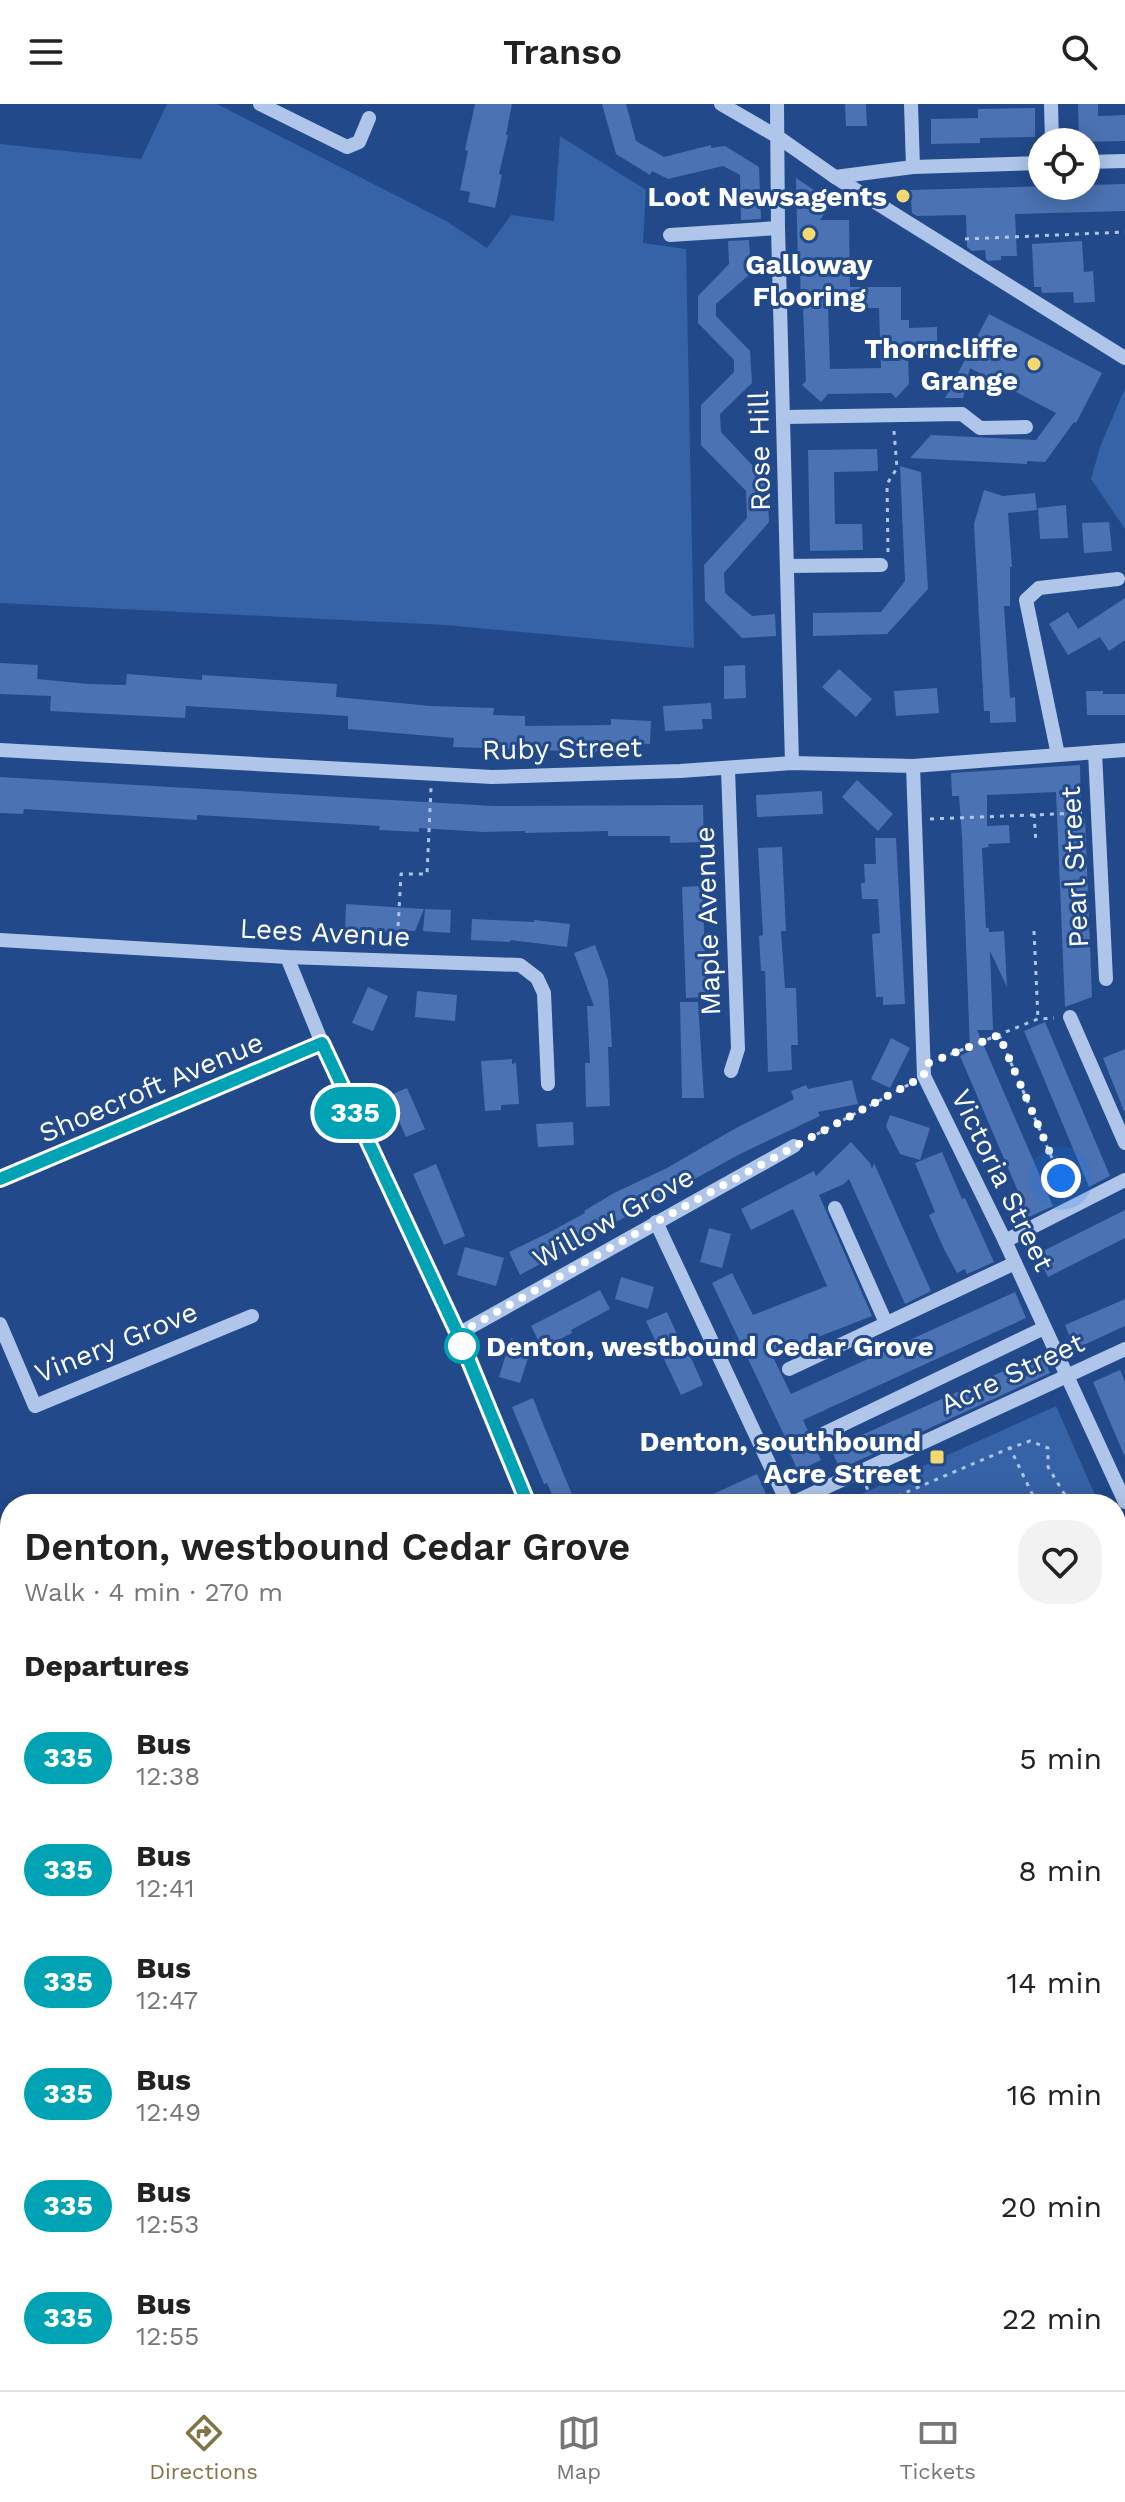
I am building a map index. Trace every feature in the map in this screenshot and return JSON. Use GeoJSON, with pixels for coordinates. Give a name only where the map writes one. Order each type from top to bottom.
{"type":"FeatureCollection","features":[{"type":"Feature","properties":{"kind":"street"},"geometry":{"type":"LineString","coordinates":[[260,104],[347,147],[359,142],[369,118]]}},
{"type":"Feature","properties":{"kind":"street"},"geometry":{"type":"LineString","coordinates":[[721,104],[778,137],[835,177],[1125,358]]}},
{"type":"Feature","properties":{"kind":"street","name":"Rose Hill"},"geometry":{"type":"LineString","coordinates":[[777,104],[792,763]]}},
{"type":"Feature","properties":{"kind":"street"},"geometry":{"type":"LineString","coordinates":[[911,104],[913,167]]}},
{"type":"Feature","properties":{"kind":"street"},"geometry":{"type":"LineString","coordinates":[[1051,104],[1052,128]]}},
{"type":"Feature","properties":{"kind":"street"},"geometry":{"type":"LineString","coordinates":[[1100,162],[1125,161]]}},
{"type":"Feature","properties":{"kind":"street"},"geometry":{"type":"LineString","coordinates":[[835,177],[913,167],[1028,163]]}},
{"type":"Feature","properties":{"kind":"street"},"geometry":{"type":"LineString","coordinates":[[670,235],[778,228]]}},
{"type":"Feature","properties":{"kind":"street"},"geometry":{"type":"LineString","coordinates":[[784,417],[962,414],[980,428],[1026,427]]}},
{"type":"Feature","properties":{"kind":"street"},"geometry":{"type":"LineString","coordinates":[[787,566],[881,565]]}},
{"type":"Feature","properties":{"kind":"street"},"geometry":{"type":"LineString","coordinates":[[1058,755],[1026,600],[1039,588],[1118,579]]}},
{"type":"Feature","properties":{"kind":"street","name":"Ruby Street"},"geometry":{"type":"LineString","coordinates":[[0,750],[492,777],[728,769],[792,763],[913,766],[1125,750]]}},
{"type":"Feature","properties":{"kind":"street","name":"Pearl Street"},"geometry":{"type":"LineString","coordinates":[[1095,752],[1106,979]]}},
{"type":"Feature","properties":{"kind":"street","name":"Victoria Street"},"geometry":{"type":"LineString","coordinates":[[913,766],[924,1070],[1121,1494]]}},
{"type":"Feature","properties":{"kind":"street","name":"Maple Avenue"},"geometry":{"type":"LineString","coordinates":[[728,769],[738,1049],[731,1071]]}},
{"type":"Feature","properties":{"kind":"street","name":"Lees Avenue"},"geometry":{"type":"LineString","coordinates":[[0,940],[287,957],[520,965],[537,978],[544,993],[548,1084]]}},
{"type":"Feature","properties":{"kind":"street"},"geometry":{"type":"LineString","coordinates":[[287,957],[322,1043],[458,1334],[524,1494]]}},
{"type":"Feature","properties":{"kind":"street"},"geometry":{"type":"LineString","coordinates":[[1070,1017],[1125,1143]]}},
{"type":"Feature","properties":{"kind":"street","name":"Shoecroft Avenue"},"geometry":{"type":"LineString","coordinates":[[0,1179],[322,1043]]}},
{"type":"Feature","properties":{"kind":"street","name":"Willow Grove"},"geometry":{"type":"LineString","coordinates":[[458,1334],[794,1146]]}},
{"type":"Feature","properties":{"kind":"street"},"geometry":{"type":"LineString","coordinates":[[1005,1241],[1125,1180]]}},
{"type":"Feature","properties":{"kind":"street"},"geometry":{"type":"LineString","coordinates":[[835,1208],[886,1323]]}},
{"type":"Feature","properties":{"kind":"street"},"geometry":{"type":"LineString","coordinates":[[656,1222],[784,1494]]}},
{"type":"Feature","properties":{"kind":"street"},"geometry":{"type":"LineString","coordinates":[[789,1369],[1015,1263]]}},
{"type":"Feature","properties":{"kind":"street","name":"Vinery Grove"},"geometry":{"type":"LineString","coordinates":[[0,1324],[35,1406],[252,1316]]}},
{"type":"Feature","properties":{"kind":"street"},"geometry":{"type":"LineString","coordinates":[[825,1433],[1044,1328]]}},
{"type":"Feature","properties":{"kind":"street","name":"Acre Street"},"geometry":{"type":"LineString","coordinates":[[811,1494],[1125,1349]]}},
{"type":"Feature","properties":{"kind":"path"},"geometry":{"type":"LineString","coordinates":[[935,240],[1125,232]]}},
{"type":"Feature","properties":{"kind":"path"},"geometry":{"type":"LineString","coordinates":[[881,565],[888,554],[887,484],[897,468],[894,415]]}},
{"type":"Feature","properties":{"kind":"path"},"geometry":{"type":"LineString","coordinates":[[397,962],[401,874],[427,874],[432,774]]}},
{"type":"Feature","properties":{"kind":"path"},"geometry":{"type":"LineString","coordinates":[[915,819],[1098,812]]}},
{"type":"Feature","properties":{"kind":"path"},"geometry":{"type":"LineString","coordinates":[[1034,814],[1036,843]]}},
{"type":"Feature","properties":{"kind":"path"},"geometry":{"type":"LineString","coordinates":[[1034,931],[1038,1019]]}},
{"type":"Feature","properties":{"kind":"path"},"geometry":{"type":"LineString","coordinates":[[794,1146],[924,1070],[1038,1019],[1070,1017]]}},
{"type":"Feature","properties":{"kind":"path"},"geometry":{"type":"LineString","coordinates":[[999,1035],[1073,1207]]}},
{"type":"Feature","properties":{"kind":"path"},"geometry":{"type":"LineString","coordinates":[[902,1494],[1030,1441],[1048,1448],[1048,1467],[1064,1494]]}},
{"type":"Feature","properties":{"kind":"path"},"geometry":{"type":"LineString","coordinates":[[1010,1448],[1032,1494]]}},
{"type":"Feature","properties":{"kind":"shaded area"},"geometry":{"type":"Polygon","coordinates":[[[167,104],[217,104],[446,221],[487,248],[511,215],[554,221],[560,136],[646,190],[643,243],[686,249],[694,648],[446,625],[0,603],[0,144],[141,159],[167,104]]]}},
{"type":"Feature","properties":{"kind":"shaded area"},"geometry":{"type":"Polygon","coordinates":[[[1125,388],[1125,529],[1091,479],[1100,447],[1125,388]]]}},
{"type":"Feature","properties":{"kind":"shaded area"},"geometry":{"type":"Polygon","coordinates":[[[1056,1406],[1095,1494],[861,1494],[1056,1406]]]}},
{"type":"Feature","properties":{"kind":"building"},"geometry":{"type":"Polygon","coordinates":[[[475,104],[512,104],[495,208],[468,202],[470,192],[460,190],[475,104]]]}},
{"type":"Feature","properties":{"kind":"building"},"geometry":{"type":"Polygon","coordinates":[[[602,104],[626,104],[636,141],[664,157],[711,145],[711,148],[725,146],[759,167],[761,219],[741,220],[740,175],[723,166],[668,179],[652,171],[650,175],[616,154],[602,104]]]}},
{"type":"Feature","properties":{"kind":"building"},"geometry":{"type":"Polygon","coordinates":[[[845,104],[866,104],[867,126],[846,126],[845,104]]]}},
{"type":"Feature","properties":{"kind":"building"},"geometry":{"type":"Polygon","coordinates":[[[1078,104],[1098,104],[1098,116],[1125,115],[1125,141],[1100,142],[1100,128],[1079,128],[1078,104]]]}},
{"type":"Feature","properties":{"kind":"building"},"geometry":{"type":"Polygon","coordinates":[[[1035,108],[1035,128],[1028,128],[1028,137],[980,138],[980,143],[931,144],[931,119],[978,118],[978,109],[1035,108]]]}},
{"type":"Feature","properties":{"kind":"building"},"geometry":{"type":"Polygon","coordinates":[[[796,178],[832,202],[820,220],[849,220],[850,287],[901,287],[901,320],[909,320],[909,328],[937,327],[937,355],[908,355],[909,384],[896,398],[891,393],[828,394],[821,402],[802,385],[806,381],[796,178]],[[828,308],[830,369],[881,368],[879,308],[828,308]]]}},
{"type":"Feature","properties":{"kind":"building"},"geometry":{"type":"Polygon","coordinates":[[[1125,184],[1125,211],[1015,214],[1017,256],[1001,256],[1001,260],[988,261],[985,250],[972,251],[967,247],[966,215],[917,216],[912,213],[910,190],[1028,187],[1028,200],[1100,200],[1100,185],[1125,184]]]}},
{"type":"Feature","properties":{"kind":"building"},"geometry":{"type":"Polygon","coordinates":[[[749,240],[751,273],[716,304],[716,316],[750,351],[752,383],[720,414],[721,432],[767,481],[769,522],[724,573],[725,593],[752,616],[775,614],[776,636],[742,638],[705,601],[704,565],[747,518],[746,491],[701,445],[701,405],[734,372],[734,360],[698,323],[698,296],[729,264],[728,241],[749,240]]]}},
{"type":"Feature","properties":{"kind":"building"},"geometry":{"type":"Polygon","coordinates":[[[1082,241],[1084,272],[1093,271],[1095,302],[1074,303],[1073,292],[1042,293],[1041,287],[1034,287],[1032,244],[1082,241]]]}},
{"type":"Feature","properties":{"kind":"building","name":"Thorncliffe Grange"},"geometry":{"type":"Polygon","coordinates":[[[989,314],[1102,373],[1076,423],[1045,462],[1027,461],[1027,464],[910,458],[931,435],[1036,440],[1056,413],[970,368],[963,398],[945,398],[989,314]]]}},
{"type":"Feature","properties":{"kind":"building"},"geometry":{"type":"Polygon","coordinates":[[[877,449],[878,471],[834,472],[835,524],[862,524],[863,550],[810,551],[808,450],[877,449]]]}},
{"type":"Feature","properties":{"kind":"building"},"geometry":{"type":"Polygon","coordinates":[[[900,466],[921,472],[928,589],[887,634],[813,636],[813,613],[881,612],[905,581],[900,466]]]}},
{"type":"Feature","properties":{"kind":"building"},"geometry":{"type":"Polygon","coordinates":[[[984,490],[1003,496],[1035,493],[1037,510],[1008,513],[1012,567],[1010,606],[1004,606],[1010,698],[1015,697],[1016,722],[990,723],[990,711],[984,711],[974,524],[984,490]]]}},
{"type":"Feature","properties":{"kind":"building"},"geometry":{"type":"Polygon","coordinates":[[[1066,505],[1068,538],[1040,539],[1038,508],[1066,505]]]}},
{"type":"Feature","properties":{"kind":"building"},"geometry":{"type":"Polygon","coordinates":[[[1109,522],[1112,551],[1084,553],[1082,523],[1109,522]]]}},
{"type":"Feature","properties":{"kind":"building"},"geometry":{"type":"Polygon","coordinates":[[[1125,598],[1125,640],[1109,651],[1100,637],[1068,655],[1049,624],[1068,612],[1078,629],[1125,598]]]}},
{"type":"Feature","properties":{"kind":"building"},"geometry":{"type":"Polygon","coordinates":[[[0,663],[38,665],[37,679],[89,684],[126,685],[127,674],[202,680],[202,675],[337,684],[336,697],[494,708],[493,715],[525,716],[525,726],[611,725],[611,719],[651,721],[650,744],[597,742],[597,752],[453,747],[454,738],[348,729],[348,716],[186,706],[185,718],[50,711],[51,696],[0,694],[0,663]]]}},
{"type":"Feature","properties":{"kind":"building"},"geometry":{"type":"Polygon","coordinates":[[[745,665],[746,698],[724,699],[724,666],[745,665]]]}},
{"type":"Feature","properties":{"kind":"building"},"geometry":{"type":"Polygon","coordinates":[[[839,669],[872,699],[856,717],[822,687],[839,669]]]}},
{"type":"Feature","properties":{"kind":"building"},"geometry":{"type":"Polygon","coordinates":[[[937,688],[939,713],[896,716],[894,691],[937,688]]]}},
{"type":"Feature","properties":{"kind":"building"},"geometry":{"type":"Polygon","coordinates":[[[1086,691],[1125,694],[1125,715],[1087,715],[1086,691]]]}},
{"type":"Feature","properties":{"kind":"building"},"geometry":{"type":"Polygon","coordinates":[[[711,703],[712,719],[702,719],[703,729],[665,731],[663,706],[711,703]]]}},
{"type":"Feature","properties":{"kind":"building"},"geometry":{"type":"Polygon","coordinates":[[[1080,765],[1092,997],[1065,1007],[1056,792],[987,795],[987,826],[1009,825],[1010,843],[988,844],[989,847],[982,848],[986,928],[989,932],[1004,931],[1007,987],[990,951],[993,1030],[977,1030],[1053,1206],[1029,1217],[960,1056],[970,1051],[962,836],[959,796],[952,796],[951,773],[1080,765]]]}},
{"type":"Feature","properties":{"kind":"building"},"geometry":{"type":"Polygon","coordinates":[[[0,777],[493,806],[703,805],[704,842],[670,843],[670,836],[608,836],[608,831],[525,833],[419,828],[419,832],[379,830],[380,826],[197,815],[197,820],[24,809],[23,814],[0,813],[0,777]]]}},
{"type":"Feature","properties":{"kind":"building"},"geometry":{"type":"Polygon","coordinates":[[[857,780],[893,814],[878,831],[842,797],[857,780]]]}},
{"type":"Feature","properties":{"kind":"building"},"geometry":{"type":"Polygon","coordinates":[[[822,791],[823,814],[757,817],[756,795],[822,791]]]}},
{"type":"Feature","properties":{"kind":"building"},"geometry":{"type":"Polygon","coordinates":[[[875,838],[896,838],[905,1004],[883,1005],[883,997],[876,997],[872,934],[880,933],[878,899],[862,899],[861,883],[865,883],[864,864],[876,864],[875,838]]]}},
{"type":"Feature","properties":{"kind":"building"},"geometry":{"type":"Polygon","coordinates":[[[782,847],[786,931],[781,931],[785,988],[796,988],[798,1045],[791,1045],[792,1070],[768,1072],[765,971],[761,971],[759,936],[763,935],[758,848],[782,847]]]}},
{"type":"Feature","properties":{"kind":"building"},"geometry":{"type":"Polygon","coordinates":[[[702,886],[707,997],[686,998],[682,887],[702,886]]]}},
{"type":"Feature","properties":{"kind":"building"},"geometry":{"type":"Polygon","coordinates":[[[346,904],[424,909],[415,931],[390,932],[345,929],[346,904]]]}},
{"type":"Feature","properties":{"kind":"building"},"geometry":{"type":"Polygon","coordinates":[[[425,909],[451,910],[450,933],[423,931],[425,909]]]}},
{"type":"Feature","properties":{"kind":"building"},"geometry":{"type":"Polygon","coordinates":[[[472,919],[570,924],[567,947],[510,940],[471,940],[472,919]]]}},
{"type":"Feature","properties":{"kind":"building"},"geometry":{"type":"Polygon","coordinates":[[[595,945],[608,980],[612,1047],[608,1047],[610,1106],[586,1107],[585,1063],[590,1063],[587,1006],[594,1006],[574,953],[595,945]]]}},
{"type":"Feature","properties":{"kind":"building"},"geometry":{"type":"Polygon","coordinates":[[[368,987],[388,996],[373,1031],[352,1023],[368,987]]]}},
{"type":"Feature","properties":{"kind":"building"},"geometry":{"type":"Polygon","coordinates":[[[417,991],[457,995],[455,1021],[415,1017],[417,991]]]}},
{"type":"Feature","properties":{"kind":"building"},"geometry":{"type":"Polygon","coordinates":[[[680,1002],[698,1002],[704,1098],[682,1098],[680,1002]]]}},
{"type":"Feature","properties":{"kind":"building"},"geometry":{"type":"Polygon","coordinates":[[[1045,1022],[1110,1176],[1089,1187],[1024,1031],[1045,1022]]]}},
{"type":"Feature","properties":{"kind":"building"},"geometry":{"type":"Polygon","coordinates":[[[891,1038],[910,1048],[890,1088],[871,1079],[891,1038]]]}},
{"type":"Feature","properties":{"kind":"building"},"geometry":{"type":"Polygon","coordinates":[[[1125,1049],[1125,1111],[1124,1111],[1103,1058],[1125,1049]]]}},
{"type":"Feature","properties":{"kind":"building"},"geometry":{"type":"Polygon","coordinates":[[[512,1059],[512,1064],[516,1063],[519,1104],[501,1105],[501,1110],[485,1111],[481,1061],[512,1059]]]}},
{"type":"Feature","properties":{"kind":"building"},"geometry":{"type":"Polygon","coordinates":[[[852,1080],[858,1104],[818,1112],[820,1116],[740,1154],[520,1275],[509,1252],[794,1099],[791,1091],[806,1085],[808,1089],[852,1080]]]}},
{"type":"Feature","properties":{"kind":"building"},"geometry":{"type":"Polygon","coordinates":[[[407,1088],[425,1129],[406,1137],[388,1096],[407,1088]]]}},
{"type":"Feature","properties":{"kind":"building"},"geometry":{"type":"Polygon","coordinates":[[[890,1115],[930,1128],[920,1160],[900,1154],[886,1126],[890,1115]]]}},
{"type":"Feature","properties":{"kind":"building"},"geometry":{"type":"Polygon","coordinates":[[[573,1122],[574,1145],[538,1147],[536,1124],[573,1122]]]}},
{"type":"Feature","properties":{"kind":"building"},"geometry":{"type":"Polygon","coordinates":[[[851,1142],[872,1169],[874,1163],[931,1291],[905,1304],[849,1179],[819,1195],[872,1316],[772,1355],[791,1394],[1015,1292],[1026,1318],[803,1420],[821,1460],[798,1471],[712,1283],[732,1273],[753,1315],[827,1286],[793,1209],[751,1230],[741,1209],[814,1171],[816,1176],[851,1142]]]}},
{"type":"Feature","properties":{"kind":"building"},"geometry":{"type":"Polygon","coordinates":[[[942,1152],[994,1262],[967,1274],[965,1269],[957,1273],[944,1249],[929,1215],[935,1212],[915,1163],[942,1152]]]}},
{"type":"Feature","properties":{"kind":"building"},"geometry":{"type":"Polygon","coordinates":[[[436,1164],[465,1236],[444,1245],[413,1174],[436,1164]]]}},
{"type":"Feature","properties":{"kind":"building"},"geometry":{"type":"Polygon","coordinates":[[[1125,1210],[1125,1238],[1048,1277],[1037,1254],[1125,1210]]]}},
{"type":"Feature","properties":{"kind":"building"},"geometry":{"type":"Polygon","coordinates":[[[709,1228],[731,1234],[722,1268],[700,1262],[709,1228]]]}},
{"type":"Feature","properties":{"kind":"building"},"geometry":{"type":"Polygon","coordinates":[[[465,1247],[504,1258],[496,1286],[457,1275],[465,1247]]]}},
{"type":"Feature","properties":{"kind":"building"},"geometry":{"type":"Polygon","coordinates":[[[621,1277],[654,1287],[648,1309],[615,1299],[621,1277]]]}},
{"type":"Feature","properties":{"kind":"building"},"geometry":{"type":"Polygon","coordinates":[[[600,1290],[610,1309],[571,1330],[572,1333],[529,1355],[520,1383],[499,1377],[511,1338],[542,1348],[531,1326],[600,1290]]]}},
{"type":"Feature","properties":{"kind":"building"},"geometry":{"type":"Polygon","coordinates":[[[1125,1299],[1125,1326],[1075,1349],[1065,1325],[1125,1299]]]}},
{"type":"Feature","properties":{"kind":"building"},"geometry":{"type":"Polygon","coordinates":[[[667,1312],[703,1385],[681,1395],[646,1321],[667,1312]]]}},
{"type":"Feature","properties":{"kind":"building"},"geometry":{"type":"Polygon","coordinates":[[[1041,1354],[1050,1373],[840,1469],[831,1449],[1041,1354]]]}},
{"type":"Feature","properties":{"kind":"building"},"geometry":{"type":"Polygon","coordinates":[[[1120,1370],[1125,1382],[1125,1457],[1093,1382],[1120,1370]]]}},
{"type":"Feature","properties":{"kind":"building"},"geometry":{"type":"Polygon","coordinates":[[[533,1398],[572,1494],[552,1494],[547,1483],[544,1484],[512,1407],[533,1398]]]}},
{"type":"Feature","properties":{"kind":"building"},"geometry":{"type":"Polygon","coordinates":[[[757,1474],[766,1494],[713,1494],[757,1474]]]}},
{"type":"Feature","properties":{"kind":"bus line","name":"335"},"geometry":{"type":"LineString","coordinates":[[0,1179],[322,1043],[458,1334],[524,1494]]}},
{"type":"Feature","properties":{"kind":"place","name":"Loot Newsagents"},"geometry":{"type":"Point","coordinates":[903,196]}},
{"type":"Feature","properties":{"kind":"place","name":"Galloway Flooring"},"geometry":{"type":"Point","coordinates":[809,234]}},
{"type":"Feature","properties":{"kind":"place","name":"Thorncliffe Grange"},"geometry":{"type":"Point","coordinates":[1034,364]}},
{"type":"Feature","properties":{"kind":"place","name":"Denton, westbound Cedar Grove"},"geometry":{"type":"Point","coordinates":[462,1346]}},
{"type":"Feature","properties":{"kind":"place","name":"Denton, southbound Acre Street"},"geometry":{"type":"Point","coordinates":[937,1457]}},
{"type":"Feature","properties":{"kind":"route"},"geometry":{"type":"LineString","coordinates":[[462,1346],[458,1334],[924,1076],[924,1065],[999,1035],[1061,1178]]}}]}
